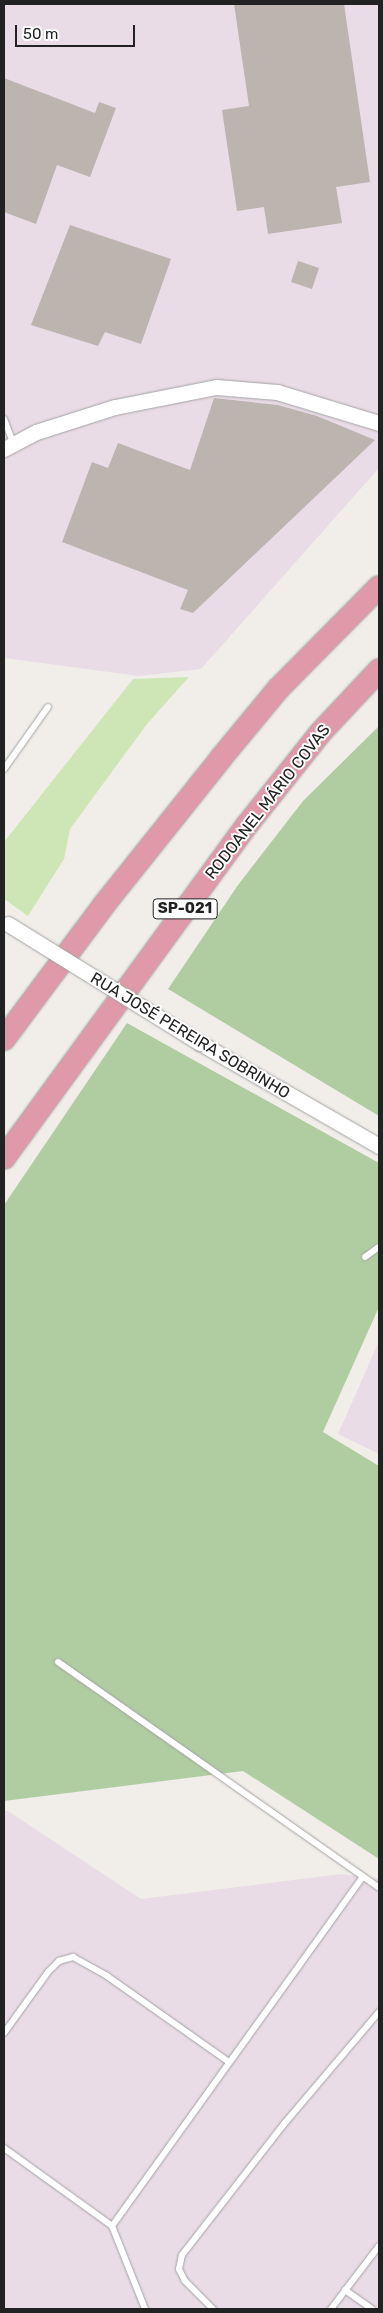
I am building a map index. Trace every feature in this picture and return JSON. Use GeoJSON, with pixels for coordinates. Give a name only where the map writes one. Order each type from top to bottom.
{"type":"FeatureCollection","features":[{"type":"Feature","properties":{"kind":"highway"},"geometry":{"type":"LineString","coordinates":[[4,1039],[103,906],[221,758],[279,688],[379,586]]}},
{"type":"Feature","properties":{"kind":"highway","name":"RODOANEL MÁRIO COVAS"},"geometry":{"type":"LineString","coordinates":[[4,1158],[247,825],[321,732],[379,670]]}},
{"type":"Feature","properties":{"kind":"street"},"geometry":{"type":"LineString","coordinates":[[8,446],[115,407],[216,387],[277,392],[379,423]]}},
{"type":"Feature","properties":{"kind":"street","name":"RUA JOSÉ PEREIRA SOBRINHO"},"geometry":{"type":"LineString","coordinates":[[6,922],[200,1043],[379,1146]]}},
{"type":"Feature","properties":{"kind":"lane"},"geometry":{"type":"LineString","coordinates":[[4,419],[8,446]]}},
{"type":"Feature","properties":{"kind":"lane"},"geometry":{"type":"LineString","coordinates":[[4,769],[48,707]]}},
{"type":"Feature","properties":{"kind":"lane"},"geometry":{"type":"LineString","coordinates":[[364,1257],[379,1247]]}},
{"type":"Feature","properties":{"kind":"lane"},"geometry":{"type":"LineString","coordinates":[[58,1662],[379,1888]]}},
{"type":"Feature","properties":{"kind":"lane"},"geometry":{"type":"LineString","coordinates":[[112,2226],[363,1878]]}},
{"type":"Feature","properties":{"kind":"lane"},"geometry":{"type":"LineString","coordinates":[[4,2034],[48,1972],[59,1961],[73,1957],[106,1976],[229,2062]]}},
{"type":"Feature","properties":{"kind":"lane"},"geometry":{"type":"LineString","coordinates":[[213,2309],[185,2281],[179,2268],[182,2255],[284,2124],[379,2012]]}},
{"type":"Feature","properties":{"kind":"lane"},"geometry":{"type":"LineString","coordinates":[[4,2148],[112,2226],[145,2309]]}},
{"type":"Feature","properties":{"kind":"lane"},"geometry":{"type":"LineString","coordinates":[[331,2309],[379,2246]]}},
{"type":"Feature","properties":{"kind":"lane"},"geometry":{"type":"LineString","coordinates":[[345,2290],[372,2309]]}},
{"type":"Feature","properties":{"kind":"shaded area"},"geometry":{"type":"Polygon","coordinates":[[[4,4],[379,4],[379,468],[201,669],[139,676],[4,658],[4,4]]]}},
{"type":"Feature","properties":{"kind":"shaded area"},"geometry":{"type":"Polygon","coordinates":[[[379,1341],[379,1454],[338,1434],[379,1341]]]}},
{"type":"Feature","properties":{"kind":"shaded area"},"geometry":{"type":"Polygon","coordinates":[[[4,1811],[8,1811],[141,1899],[341,1874],[379,1879],[379,2309],[4,2309],[4,1811]]]}},
{"type":"Feature","properties":{"kind":"green space"},"geometry":{"type":"Polygon","coordinates":[[[189,677],[147,724],[70,829],[64,859],[28,916],[4,899],[4,842],[133,679],[189,677]]]}},
{"type":"Feature","properties":{"kind":"green space"},"geometry":{"type":"Polygon","coordinates":[[[379,726],[379,1116],[168,989],[238,885],[303,801],[379,726]]]}},
{"type":"Feature","properties":{"kind":"green space"},"geometry":{"type":"Polygon","coordinates":[[[127,1023],[379,1163],[379,1307],[323,1432],[379,1466],[379,1859],[243,1771],[4,1801],[4,1205],[127,1023]]]}},
{"type":"Feature","properties":{"kind":"building"},"geometry":{"type":"Polygon","coordinates":[[[234,4],[344,4],[370,182],[336,187],[342,223],[268,234],[264,207],[237,211],[222,110],[249,106],[234,4]]]}},
{"type":"Feature","properties":{"kind":"building"},"geometry":{"type":"Polygon","coordinates":[[[4,78],[95,113],[99,102],[116,108],[90,177],[57,165],[36,224],[4,212],[4,78]]]}},
{"type":"Feature","properties":{"kind":"building"},"geometry":{"type":"Polygon","coordinates":[[[70,225],[171,259],[141,344],[105,332],[98,346],[31,325],[70,225]]]}},
{"type":"Feature","properties":{"kind":"building"},"geometry":{"type":"Polygon","coordinates":[[[298,261],[319,268],[312,289],[291,282],[298,261]]]}},
{"type":"Feature","properties":{"kind":"building"},"geometry":{"type":"Polygon","coordinates":[[[214,398],[278,405],[317,416],[375,440],[193,613],[180,609],[188,590],[62,542],[92,462],[108,468],[118,443],[190,470],[214,398]]]}}]}
